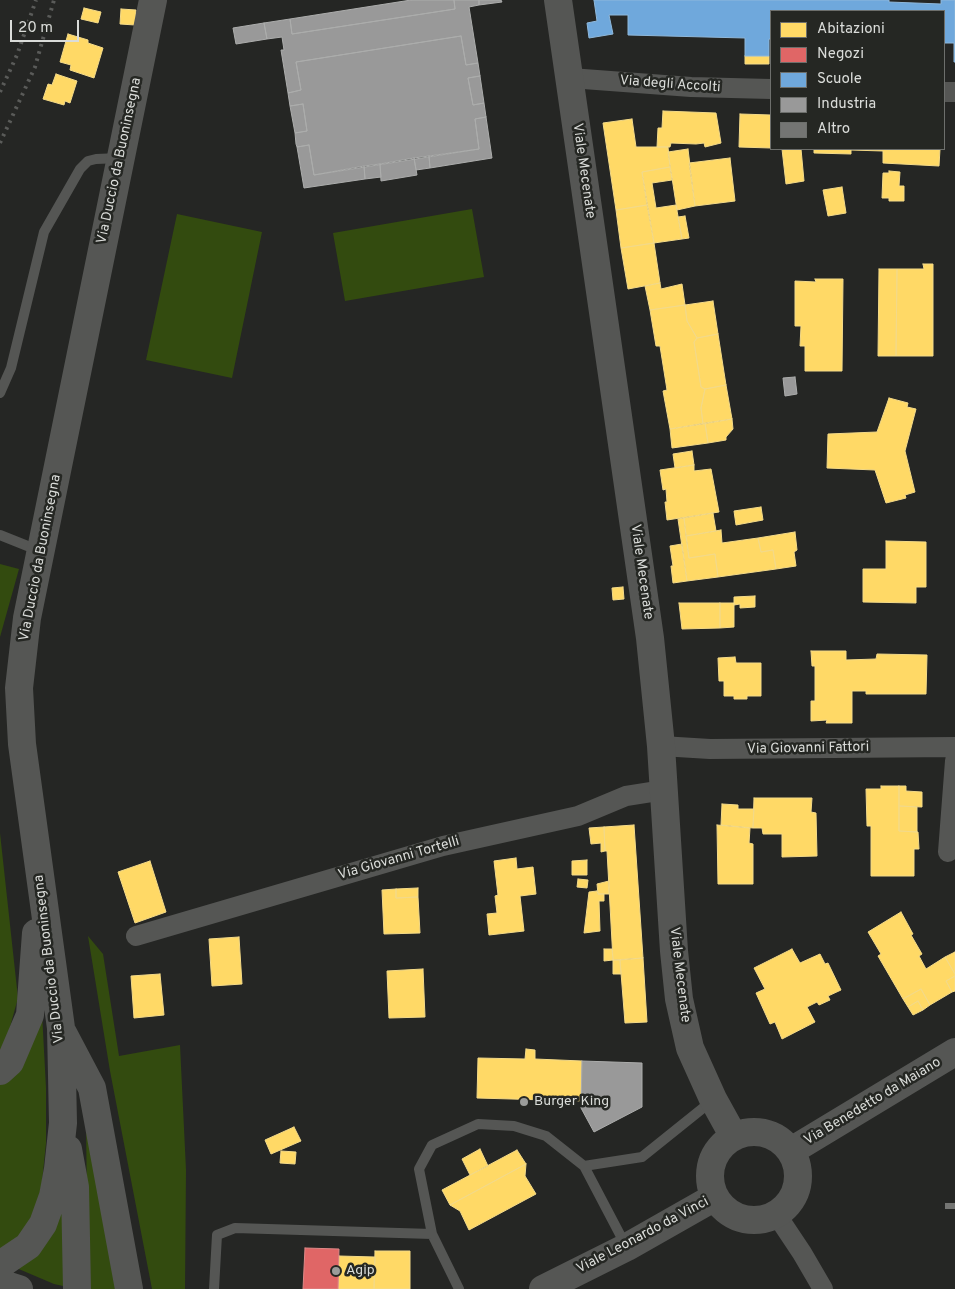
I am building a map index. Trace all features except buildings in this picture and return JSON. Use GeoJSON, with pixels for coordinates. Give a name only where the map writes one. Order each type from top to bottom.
{"type":"FeatureCollection","features":[{"type":"Feature","properties":{"kind":"main road","name":"Via Duccio da Buoninsegna"},"geometry":{"type":"LineString","coordinates":[[0,1265],[28,1246],[42,1224],[53,1196],[63,1123],[60,1028],[22,744],[19,688],[27,618],[153,0]]}},
{"type":"Feature","properties":{"kind":"main road","name":"Viale Mecenate"},"geometry":{"type":"LineString","coordinates":[[558,0],[650,638],[661,746],[674,951],[679,999],[690,1048],[734,1137]]}},
{"type":"Feature","properties":{"kind":"main road"},"geometry":{"type":"LineString","coordinates":[[0,1070],[10,1062],[30,1015],[41,877]]}},
{"type":"Feature","properties":{"kind":"main road"},"geometry":{"type":"LineString","coordinates":[[60,1028],[92,1088],[128,1289]]}},
{"type":"Feature","properties":{"kind":"main road","name":"Via Benedetto da Maiano"},"geometry":{"type":"LineString","coordinates":[[790,1151],[955,1052]]}},
{"type":"Feature","properties":{"kind":"main road","name":"Via Duccio da Buoninsegna"},"geometry":{"type":"LineString","coordinates":[[63,1123],[75,1187],[77,1289]]}},
{"type":"Feature","properties":{"kind":"main road"},"geometry":{"type":"LineString","coordinates":[[746,1132],[759,1132],[771,1135],[782,1142],[790,1151],[796,1162],[798,1173],[797,1186],[786,1206],[776,1214],[754,1220],[742,1218],[727,1210],[715,1197],[711,1186],[710,1174],[716,1152],[724,1143],[746,1132]]}},
{"type":"Feature","properties":{"kind":"main road","name":"Viale Leonardo da Vinci"},"geometry":{"type":"LineString","coordinates":[[543,1289],[627,1246],[715,1197]]}},
{"type":"Feature","properties":{"kind":"main road"},"geometry":{"type":"LineString","coordinates":[[0,1283],[19,1289]]}},
{"type":"Feature","properties":{"kind":"street","name":"Via degli Accolti"},"geometry":{"type":"LineString","coordinates":[[570,78],[691,88],[770,89]]}},
{"type":"Feature","properties":{"kind":"street","name":"Via Giovanni Fattori"},"geometry":{"type":"LineString","coordinates":[[661,746],[710,750],[955,747]]}},
{"type":"Feature","properties":{"kind":"street"},"geometry":{"type":"LineString","coordinates":[[948,852],[955,760]]}},
{"type":"Feature","properties":{"kind":"street","name":"Via Giovanni Tortelli"},"geometry":{"type":"LineString","coordinates":[[136,936],[442,846],[578,816],[626,796],[664,790]]}},
{"type":"Feature","properties":{"kind":"street"},"geometry":{"type":"LineString","coordinates":[[776,1214],[823,1289]]}},
{"type":"Feature","properties":{"kind":"lane"},"geometry":{"type":"LineString","coordinates":[[0,393],[11,368],[44,232],[80,169],[88,161],[121,158]]}},
{"type":"Feature","properties":{"kind":"lane"},"geometry":{"type":"LineString","coordinates":[[0,535],[41,552]]}},
{"type":"Feature","properties":{"kind":"lane"},"geometry":{"type":"LineString","coordinates":[[584,1166],[642,1157],[714,1099]]}},
{"type":"Feature","properties":{"kind":"lane"},"geometry":{"type":"LineString","coordinates":[[458,1289],[432,1234],[419,1169],[432,1145],[478,1124],[514,1126],[546,1136],[584,1166],[627,1246]]}},
{"type":"Feature","properties":{"kind":"lane"},"geometry":{"type":"LineString","coordinates":[[214,1289],[217,1235],[234,1228],[432,1234]]}},
{"type":"Feature","properties":{"kind":"green space"},"geometry":{"type":"Polygon","coordinates":[[[472,209],[484,277],[345,301],[333,233],[472,209]]]}},
{"type":"Feature","properties":{"kind":"green space"},"geometry":{"type":"Polygon","coordinates":[[[177,214],[262,232],[232,378],[146,360],[177,214]]]}},
{"type":"Feature","properties":{"kind":"green space"},"geometry":{"type":"Polygon","coordinates":[[[0,564],[19,569],[0,637],[0,564]]]}},
{"type":"Feature","properties":{"kind":"green space"},"geometry":{"type":"Polygon","coordinates":[[[0,833],[18,998],[5,1045],[0,1051],[0,833]]]}},
{"type":"Feature","properties":{"kind":"green space"},"geometry":{"type":"Polygon","coordinates":[[[88,936],[103,954],[119,1056],[180,1045],[186,1170],[185,1289],[152,1289],[110,1071],[88,936]]]}},
{"type":"Feature","properties":{"kind":"green space"},"geometry":{"type":"Polygon","coordinates":[[[41,994],[46,1088],[46,1143],[42,1182],[37,1210],[30,1228],[0,1253],[0,1084],[41,994]]]}},
{"type":"Feature","properties":{"kind":"green space"},"geometry":{"type":"Polygon","coordinates":[[[86,1122],[119,1289],[88,1289],[86,1122]]]}},
{"type":"Feature","properties":{"kind":"green space"},"geometry":{"type":"Polygon","coordinates":[[[65,1190],[63,1286],[14,1267],[65,1190]]]}},
{"type":"Feature","properties":{"kind":"railway"},"geometry":{"type":"LineString","coordinates":[[0,92],[17,55],[36,0]]}},
{"type":"Feature","properties":{"kind":"railway"},"geometry":{"type":"LineString","coordinates":[[0,143],[35,67],[54,0]]}},
{"type":"Feature","properties":{"kind":"place","name":"Burger King"},"geometry":{"type":"Point","coordinates":[524,1102]}},
{"type":"Feature","properties":{"kind":"place","name":"Agip"},"geometry":{"type":"Point","coordinates":[336,1271]}}]}
